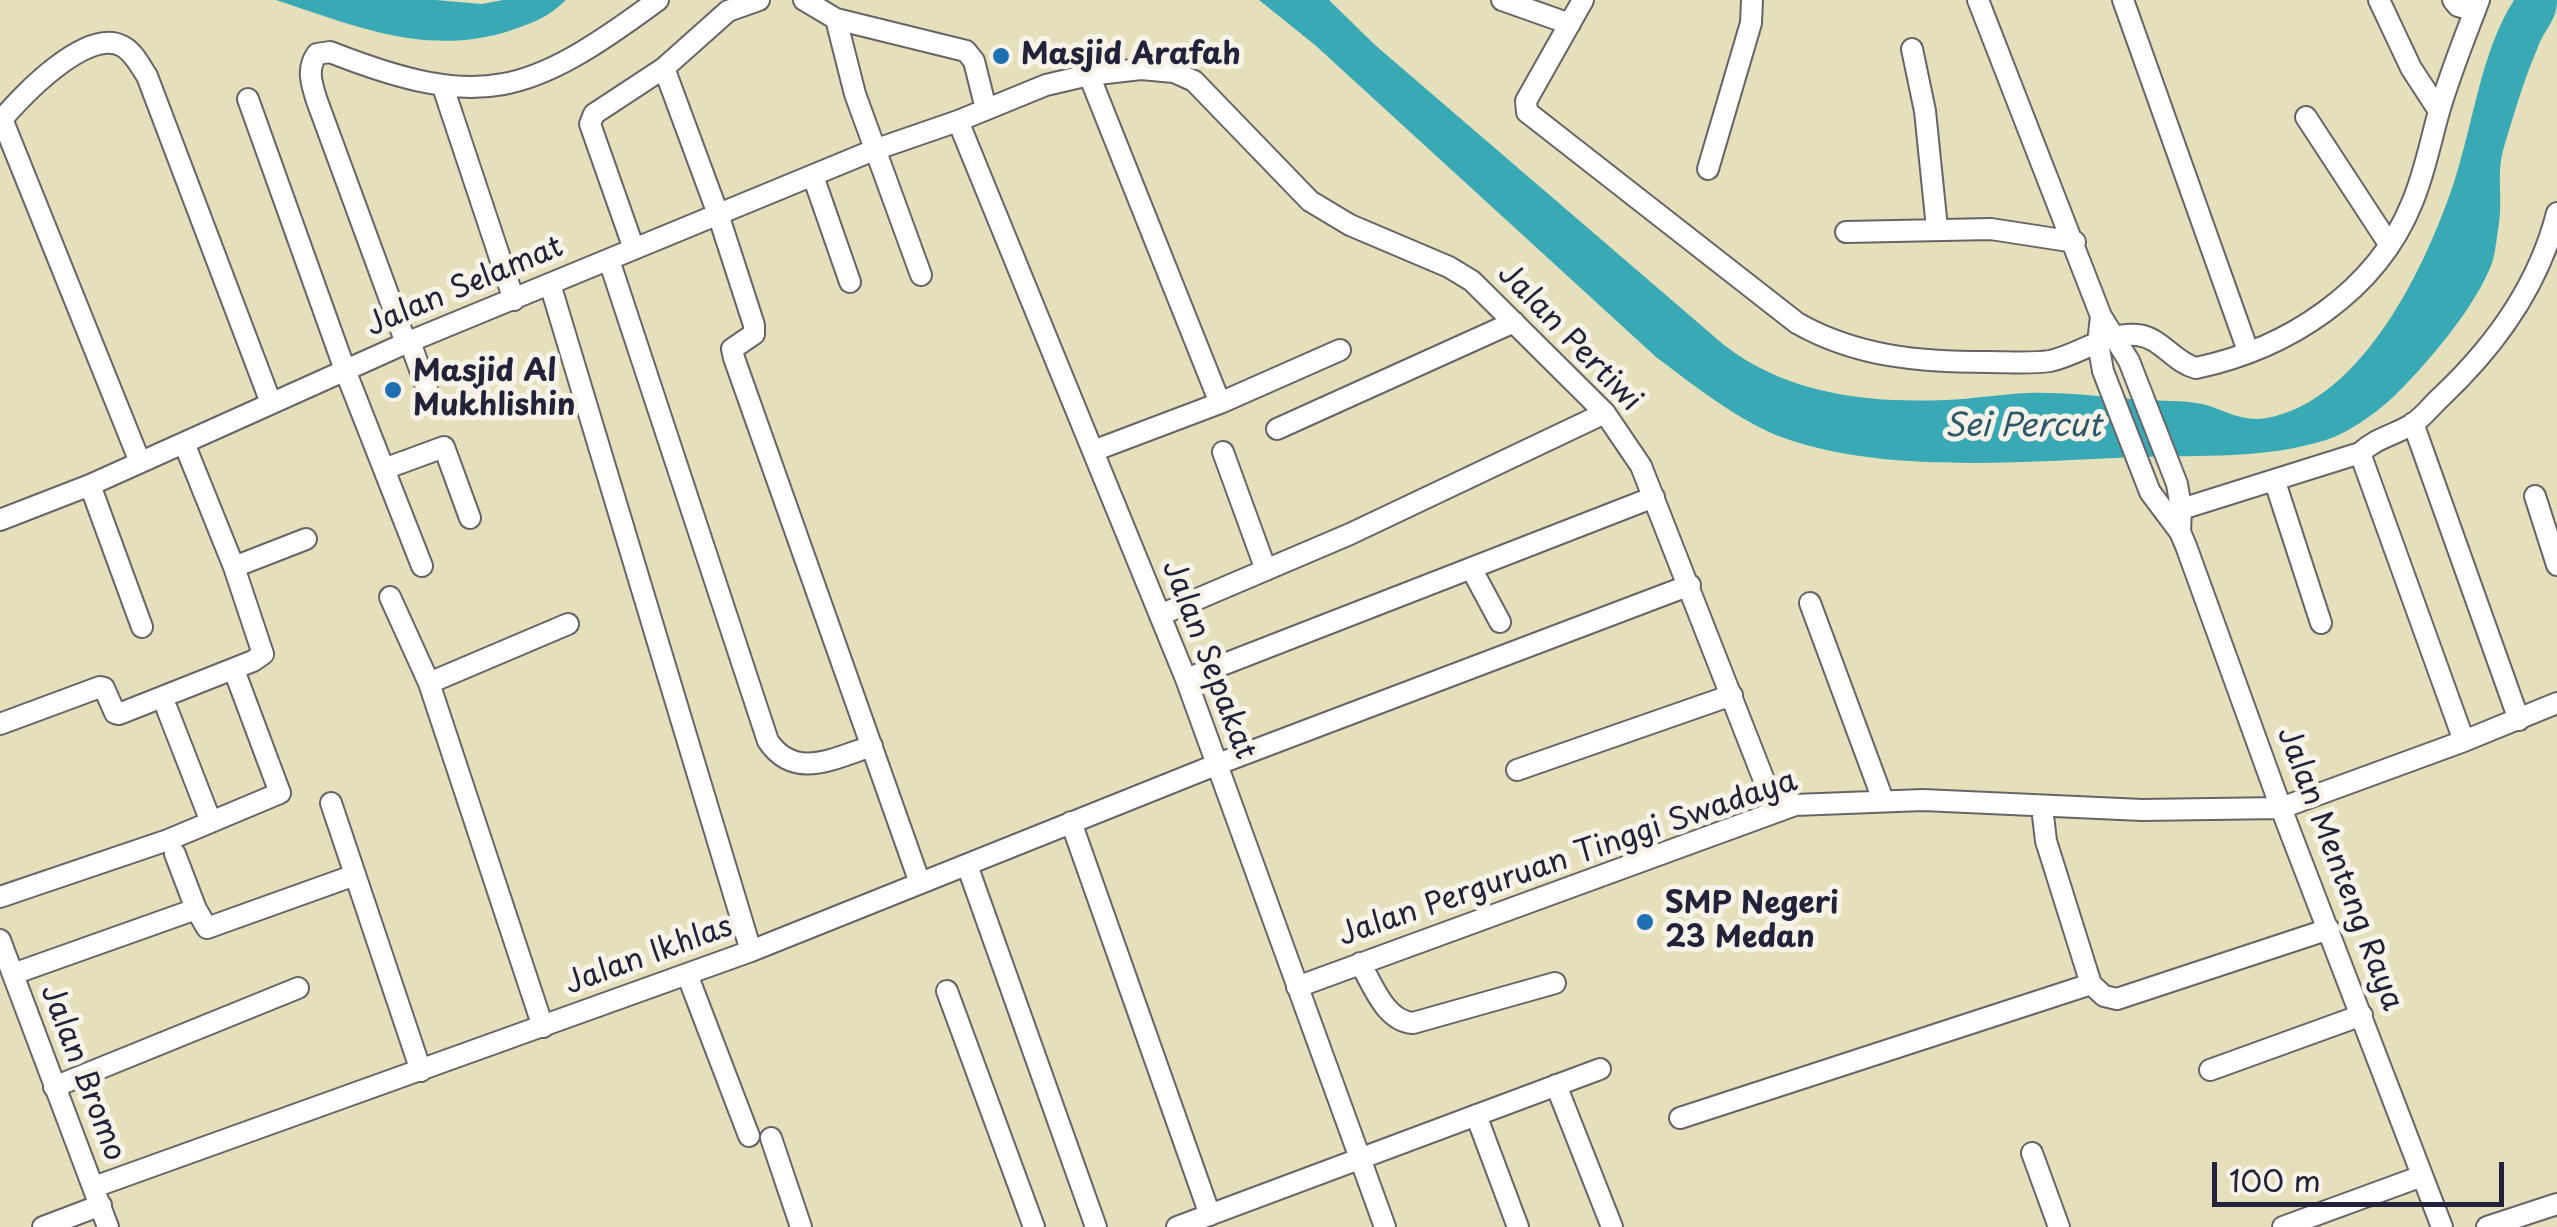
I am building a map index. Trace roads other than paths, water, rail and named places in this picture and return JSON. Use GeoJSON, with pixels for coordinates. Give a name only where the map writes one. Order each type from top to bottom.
{"type":"FeatureCollection","features":[{"type":"Feature","properties":{"kind":"street"},"geometry":{"type":"LineString","coordinates":[[427,389],[317,101],[310,72],[318,54],[330,52],[443,88],[500,87],[533,78],[605,39],[658,0]]}},
{"type":"Feature","properties":{"kind":"street"},"geometry":{"type":"LineString","coordinates":[[634,249],[590,124],[594,114],[664,68],[728,11],[759,0]]}},
{"type":"Feature","properties":{"kind":"street"},"geometry":{"type":"LineString","coordinates":[[804,0],[836,18],[966,51],[974,60],[986,110]]}},
{"type":"Feature","properties":{"kind":"street"},"geometry":{"type":"LineString","coordinates":[[1502,0],[1570,24]]}},
{"type":"Feature","properties":{"kind":"street"},"geometry":{"type":"LineString","coordinates":[[1583,0],[1526,101],[1527,112],[1797,323],[1842,346],[1938,362],[2046,362],[2108,340],[2148,338],[2196,368],[2292,334],[2358,285],[2390,244],[2412,204],[2439,112],[2477,6],[2458,6],[2453,0]]}},
{"type":"Feature","properties":{"kind":"street"},"geometry":{"type":"LineString","coordinates":[[1708,169],[1751,22],[1752,0]]}},
{"type":"Feature","properties":{"kind":"street","name":"Jalan Menteng Raya"},"geometry":{"type":"LineString","coordinates":[[1978,0],[2101,316],[2108,340],[2103,370],[2150,492],[2173,511]]}},
{"type":"Feature","properties":{"kind":"street"},"geometry":{"type":"LineString","coordinates":[[2123,0],[2248,351]]}},
{"type":"Feature","properties":{"kind":"street"},"geometry":{"type":"LineString","coordinates":[[2379,0],[2411,68],[2439,112]]}},
{"type":"Feature","properties":{"kind":"street"},"geometry":{"type":"LineString","coordinates":[[836,18],[874,150],[920,275]]}},
{"type":"Feature","properties":{"kind":"street"},"geometry":{"type":"LineString","coordinates":[[140,462],[1,120],[40,78],[82,50],[108,42],[125,47],[147,76],[271,402]]}},
{"type":"Feature","properties":{"kind":"street"},"geometry":{"type":"LineString","coordinates":[[1912,50],[1925,111],[1937,228]]}},
{"type":"Feature","properties":{"kind":"street"},"geometry":{"type":"LineString","coordinates":[[664,68],[718,214],[755,330],[732,349],[734,358],[920,883]]}},
{"type":"Feature","properties":{"kind":"street","name":"Jalan Pertiwi"},"geometry":{"type":"LineString","coordinates":[[958,121],[1046,85],[1090,75],[1157,69],[1185,76],[1310,201],[1350,225],[1472,280],[1604,414],[1634,452],[1769,792],[1776,800],[1795,805]]}},
{"type":"Feature","properties":{"kind":"street"},"geometry":{"type":"LineString","coordinates":[[1090,75],[1220,403]]}},
{"type":"Feature","properties":{"kind":"street"},"geometry":{"type":"LineString","coordinates":[[443,88],[514,300]]}},
{"type":"Feature","properties":{"kind":"street"},"geometry":{"type":"LineString","coordinates":[[248,99],[345,370],[422,566]]}},
{"type":"Feature","properties":{"kind":"street"},"geometry":{"type":"LineString","coordinates":[[2306,117],[2390,244]]}},
{"type":"Feature","properties":{"kind":"street","name":"Jalan Selamat"},"geometry":{"type":"LineString","coordinates":[[0,520],[90,485],[408,343],[874,150],[958,121]]}},
{"type":"Feature","properties":{"kind":"street","name":"Jalan Sepakat"},"geometry":{"type":"LineString","coordinates":[[958,121],[1186,680],[1385,1227]]}},
{"type":"Feature","properties":{"kind":"street"},"geometry":{"type":"LineString","coordinates":[[813,176],[850,282]]}},
{"type":"Feature","properties":{"kind":"street"},"geometry":{"type":"LineString","coordinates":[[2173,511],[2360,453],[2374,440],[2413,423],[2498,336],[2543,258],[2557,213]]}},
{"type":"Feature","properties":{"kind":"street"},"geometry":{"type":"LineString","coordinates":[[1846,232],[1990,229],[2074,242]]}},
{"type":"Feature","properties":{"kind":"street"},"geometry":{"type":"LineString","coordinates":[[609,260],[768,741],[779,756],[796,764],[812,764],[872,746]]}},
{"type":"Feature","properties":{"kind":"street"},"geometry":{"type":"LineString","coordinates":[[550,284],[751,951]]}},
{"type":"Feature","properties":{"kind":"street"},"geometry":{"type":"LineString","coordinates":[[1277,429],[1514,322]]}},
{"type":"Feature","properties":{"kind":"street","name":"Jalan Menteng Raya"},"geometry":{"type":"LineString","coordinates":[[2108,340],[2129,362],[2177,484],[2173,511],[2180,532],[2442,1227]]}},
{"type":"Feature","properties":{"kind":"street"},"geometry":{"type":"LineString","coordinates":[[1093,451],[1220,403],[1340,350]]}},
{"type":"Feature","properties":{"kind":"street"},"geometry":{"type":"LineString","coordinates":[[1160,615],[1604,414]]}},
{"type":"Feature","properties":{"kind":"street"},"geometry":{"type":"LineString","coordinates":[[2413,423],[2519,720]]}},
{"type":"Feature","properties":{"kind":"street"},"geometry":{"type":"LineString","coordinates":[[0,724],[100,687],[118,714],[261,656],[264,651],[234,567],[184,443]]}},
{"type":"Feature","properties":{"kind":"street"},"geometry":{"type":"LineString","coordinates":[[384,469],[445,448],[470,518]]}},
{"type":"Feature","properties":{"kind":"street"},"geometry":{"type":"LineString","coordinates":[[1224,452],[1266,570]]}},
{"type":"Feature","properties":{"kind":"street"},"geometry":{"type":"LineString","coordinates":[[2360,453],[2464,742]]}},
{"type":"Feature","properties":{"kind":"street"},"geometry":{"type":"LineString","coordinates":[[2275,482],[2321,622]]}},
{"type":"Feature","properties":{"kind":"street"},"geometry":{"type":"LineString","coordinates":[[90,485],[142,627]]}},
{"type":"Feature","properties":{"kind":"street"},"geometry":{"type":"LineString","coordinates":[[2535,496],[2557,564]]}},
{"type":"Feature","properties":{"kind":"street"},"geometry":{"type":"LineString","coordinates":[[1186,680],[1654,497]]}},
{"type":"Feature","properties":{"kind":"street"},"geometry":{"type":"LineString","coordinates":[[234,567],[306,539]]}},
{"type":"Feature","properties":{"kind":"street"},"geometry":{"type":"LineString","coordinates":[[1471,568],[1500,622]]}},
{"type":"Feature","properties":{"kind":"street","name":"Jalan Ikhlas"},"geometry":{"type":"LineString","coordinates":[[44,1227],[97,1196],[421,1071],[751,951],[1218,764],[1690,585]]}},
{"type":"Feature","properties":{"kind":"street"},"geometry":{"type":"LineString","coordinates":[[390,597],[429,684],[543,1027]]}},
{"type":"Feature","properties":{"kind":"street"},"geometry":{"type":"LineString","coordinates":[[1810,604],[1883,800]]}},
{"type":"Feature","properties":{"kind":"street"},"geometry":{"type":"LineString","coordinates":[[429,684],[568,624]]}},
{"type":"Feature","properties":{"kind":"street"},"geometry":{"type":"LineString","coordinates":[[0,897],[212,822],[280,792],[238,678]]}},
{"type":"Feature","properties":{"kind":"street"},"geometry":{"type":"LineString","coordinates":[[1517,770],[1732,695]]}},
{"type":"Feature","properties":{"kind":"street","name":"Jalan Perguruan Tinggi Swadaya"},"geometry":{"type":"LineString","coordinates":[[1297,987],[1795,805],[1883,800],[2042,808],[2281,808],[2464,742],[2557,703]]}},
{"type":"Feature","properties":{"kind":"street"},"geometry":{"type":"LineString","coordinates":[[166,710],[212,822]]}},
{"type":"Feature","properties":{"kind":"street"},"geometry":{"type":"LineString","coordinates":[[331,803],[421,1071]]}},
{"type":"Feature","properties":{"kind":"street"},"geometry":{"type":"LineString","coordinates":[[2042,808],[2046,842],[2091,984],[2109,999],[2329,929]]}},
{"type":"Feature","properties":{"kind":"street"},"geometry":{"type":"LineString","coordinates":[[1071,822],[1210,1215]]}},
{"type":"Feature","properties":{"kind":"street"},"geometry":{"type":"LineString","coordinates":[[175,854],[196,909],[209,928],[355,875]]}},
{"type":"Feature","properties":{"kind":"street"},"geometry":{"type":"LineString","coordinates":[[967,864],[1096,1227]]}},
{"type":"Feature","properties":{"kind":"street"},"geometry":{"type":"LineString","coordinates":[[13,974],[196,909]]}},
{"type":"Feature","properties":{"kind":"street","name":"Jalan Bromo"},"geometry":{"type":"LineString","coordinates":[[0,940],[108,1227]]}},
{"type":"Feature","properties":{"kind":"street"},"geometry":{"type":"LineString","coordinates":[[1360,963],[1392,1015],[1414,1024],[1555,983]]}},
{"type":"Feature","properties":{"kind":"street"},"geometry":{"type":"LineString","coordinates":[[687,974],[749,1136]]}},
{"type":"Feature","properties":{"kind":"street"},"geometry":{"type":"LineString","coordinates":[[1680,1118],[2091,984]]}},
{"type":"Feature","properties":{"kind":"street"},"geometry":{"type":"LineString","coordinates":[[54,1087],[298,988]]}},
{"type":"Feature","properties":{"kind":"street"},"geometry":{"type":"LineString","coordinates":[[947,991],[1034,1227]]}},
{"type":"Feature","properties":{"kind":"street"},"geometry":{"type":"LineString","coordinates":[[2210,1070],[2362,1015]]}},
{"type":"Feature","properties":{"kind":"street"},"geometry":{"type":"LineString","coordinates":[[1177,1227],[1600,1069]]}},
{"type":"Feature","properties":{"kind":"street"},"geometry":{"type":"LineString","coordinates":[[1556,1085],[1612,1227]]}},
{"type":"Feature","properties":{"kind":"street"},"geometry":{"type":"LineString","coordinates":[[1476,1114],[1518,1227]]}},
{"type":"Feature","properties":{"kind":"street"},"geometry":{"type":"LineString","coordinates":[[771,1138],[801,1227]]}},
{"type":"Feature","properties":{"kind":"street"},"geometry":{"type":"LineString","coordinates":[[2032,1153],[2058,1227]]}},
{"type":"Feature","properties":{"kind":"street"},"geometry":{"type":"LineString","coordinates":[[2283,1227],[2422,1176]]}},
{"type":"Feature","properties":{"kind":"street"},"geometry":{"type":"LineString","coordinates":[[2487,1227],[2557,1204]]}},
{"type":"Feature","properties":{"kind":"water"},"geometry":{"type":"Polygon","coordinates":[[[276,0],[435,0],[482,4],[566,0],[547,15],[520,27],[481,38],[451,41],[392,35],[276,0]]]}},
{"type":"Feature","properties":{"kind":"water","name":"Sei Percut"},"geometry":{"type":"Polygon","coordinates":[[[1259,0],[1329,0],[1375,45],[1724,345],[1774,375],[1829,392],[1886,400],[2071,394],[2194,403],[2258,419],[2302,406],[2334,385],[2387,323],[2428,249],[2443,212],[2486,64],[2503,20],[2514,0],[2557,0],[2553,19],[2528,71],[2504,147],[2499,223],[2486,278],[2434,354],[2376,412],[2335,437],[2280,450],[2233,455],[1959,463],[1825,450],[1768,431],[1717,402],[1656,357],[1315,45],[1259,0]]]}},
{"type":"Feature","properties":{"kind":"place","name":"Masjid Arafah"},"geometry":{"type":"Point","coordinates":[1001,56]}},
{"type":"Feature","properties":{"kind":"place","name":"Masjid Al Mukhlishin"},"geometry":{"type":"Point","coordinates":[393,390]}},
{"type":"Feature","properties":{"kind":"place","name":"SMP Negeri 23 Medan"},"geometry":{"type":"Point","coordinates":[1645,922]}}]}
